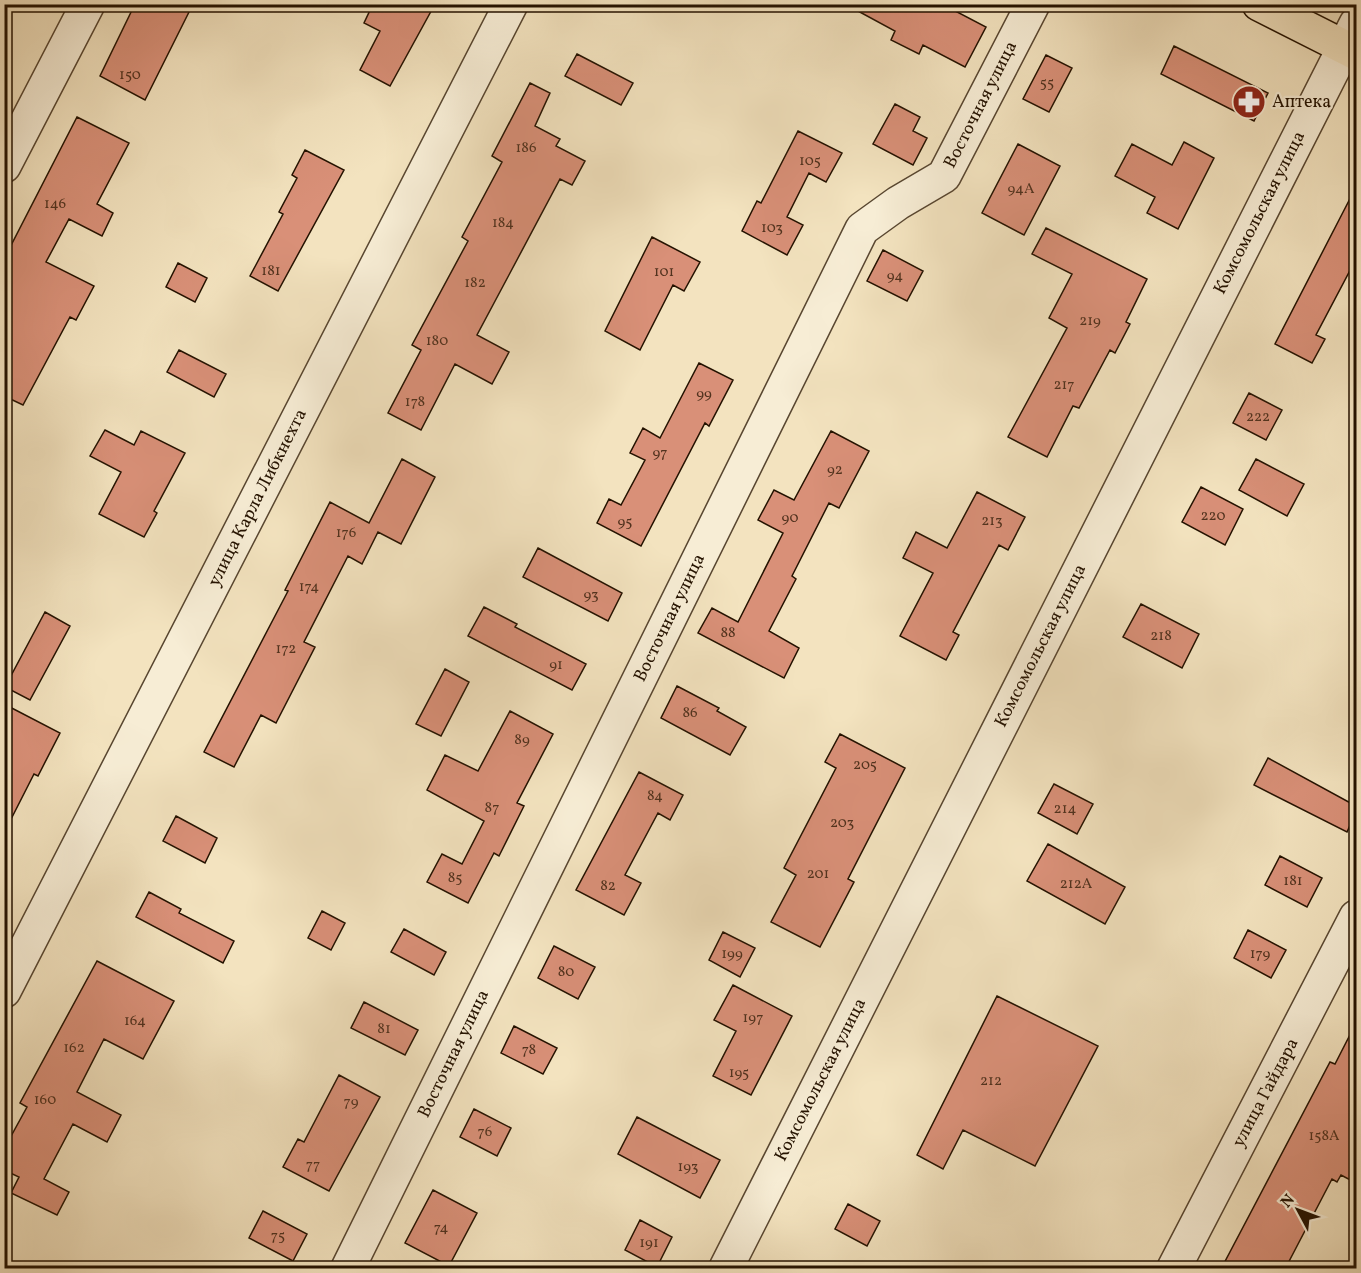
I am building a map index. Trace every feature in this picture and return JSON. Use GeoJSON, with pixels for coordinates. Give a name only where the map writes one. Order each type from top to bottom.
{"type":"FeatureCollection","features":[{"type":"Feature","properties":{"kind":"main road"},"geometry":{"type":"LineString","coordinates":[[1259,4],[1352,42]]}},
{"type":"Feature","properties":{"kind":"street"},"geometry":{"type":"LineString","coordinates":[[4,166],[88,4]]}},
{"type":"Feature","properties":{"kind":"street","name":"улица Карла Либкнехта"},"geometry":{"type":"LineString","coordinates":[[4,991],[511,4]]}},
{"type":"Feature","properties":{"kind":"street","name":"Восточная улица"},"geometry":{"type":"LineString","coordinates":[[348,1269],[862,229],[898,203],[944,176],[1033,4]]}},
{"type":"Feature","properties":{"kind":"street","name":"Комсомольская улица"},"geometry":{"type":"LineString","coordinates":[[726,1269],[1352,42]]}},
{"type":"Feature","properties":{"kind":"street","name":"улица Гайдара"},"geometry":{"type":"LineString","coordinates":[[1174,1269],[1356,917]]}},
{"type":"Feature","properties":{"kind":"building"},"geometry":{"type":"Polygon","coordinates":[[[135,4],[193,4],[145,100],[100,76],[135,4]]]}},
{"type":"Feature","properties":{"kind":"building"},"geometry":{"type":"Polygon","coordinates":[[[373,4],[435,4],[390,86],[360,70],[380,31],[364,23],[373,4]]]}},
{"type":"Feature","properties":{"kind":"building"},"geometry":{"type":"Polygon","coordinates":[[[845,4],[942,4],[986,27],[965,67],[923,45],[919,54],[891,40],[895,31],[845,4]]]}},
{"type":"Feature","properties":{"kind":"building"},"geometry":{"type":"Polygon","coordinates":[[[1174,46],[1268,93],[1254,121],[1161,74],[1174,46]]]}},
{"type":"Feature","properties":{"kind":"building"},"geometry":{"type":"Polygon","coordinates":[[[577,54],[633,83],[621,105],[565,76],[577,54]]]}},
{"type":"Feature","properties":{"kind":"building"},"geometry":{"type":"Polygon","coordinates":[[[1046,55],[1072,68],[1049,112],[1023,99],[1046,55]]]}},
{"type":"Feature","properties":{"kind":"building"},"geometry":{"type":"Polygon","coordinates":[[[530,83],[550,93],[535,126],[560,139],[556,146],[585,161],[572,185],[560,179],[477,335],[509,352],[492,384],[455,364],[421,430],[388,413],[421,350],[412,345],[468,241],[462,237],[502,162],[492,156],[530,83]]]}},
{"type":"Feature","properties":{"kind":"building"},"geometry":{"type":"Polygon","coordinates":[[[895,104],[920,117],[913,131],[927,138],[913,165],[873,144],[895,104]]]}},
{"type":"Feature","properties":{"kind":"building"},"geometry":{"type":"Polygon","coordinates":[[[77,117],[129,143],[97,204],[113,213],[102,236],[69,219],[46,262],[94,286],[76,320],[70,317],[23,405],[4,396],[4,259],[77,117]]]}},
{"type":"Feature","properties":{"kind":"building"},"geometry":{"type":"Polygon","coordinates":[[[798,131],[842,153],[826,182],[809,173],[787,217],[803,225],[787,255],[742,231],[757,201],[761,203],[798,131]]]}},
{"type":"Feature","properties":{"kind":"building"},"geometry":{"type":"Polygon","coordinates":[[[1184,142],[1214,158],[1178,229],[1147,213],[1155,197],[1115,176],[1132,144],[1172,165],[1184,142]]]}},
{"type":"Feature","properties":{"kind":"building"},"geometry":{"type":"Polygon","coordinates":[[[1018,144],[1060,166],[1024,235],[982,213],[1018,144]]]}},
{"type":"Feature","properties":{"kind":"building"},"geometry":{"type":"Polygon","coordinates":[[[305,150],[344,170],[278,291],[250,276],[283,214],[279,212],[297,178],[292,175],[305,150]]]}},
{"type":"Feature","properties":{"kind":"building"},"geometry":{"type":"Polygon","coordinates":[[[1356,187],[1356,259],[1316,335],[1325,339],[1312,363],[1275,344],[1356,187]]]}},
{"type":"Feature","properties":{"kind":"building"},"geometry":{"type":"Polygon","coordinates":[[[1046,228],[1147,279],[1126,322],[1130,324],[1115,353],[1110,350],[1079,408],[1073,406],[1047,457],[1008,437],[1067,328],[1049,318],[1072,274],[1032,254],[1046,228]]]}},
{"type":"Feature","properties":{"kind":"building"},"geometry":{"type":"Polygon","coordinates":[[[652,237],[700,262],[684,291],[673,285],[640,350],[605,331],[652,237]]]}},
{"type":"Feature","properties":{"kind":"building"},"geometry":{"type":"Polygon","coordinates":[[[883,250],[923,271],[907,301],[867,281],[883,250]]]}},
{"type":"Feature","properties":{"kind":"building"},"geometry":{"type":"Polygon","coordinates":[[[178,263],[207,278],[195,302],[166,287],[178,263]]]}},
{"type":"Feature","properties":{"kind":"building"},"geometry":{"type":"Polygon","coordinates":[[[179,350],[226,374],[214,397],[167,372],[179,350]]]}},
{"type":"Feature","properties":{"kind":"building"},"geometry":{"type":"Polygon","coordinates":[[[699,363],[733,380],[709,426],[705,423],[641,546],[597,523],[609,499],[621,505],[645,460],[630,453],[643,428],[660,438],[699,363]]]}},
{"type":"Feature","properties":{"kind":"building"},"geometry":{"type":"Polygon","coordinates":[[[1249,393],[1282,410],[1266,440],[1233,423],[1249,393]]]}},
{"type":"Feature","properties":{"kind":"building"},"geometry":{"type":"Polygon","coordinates":[[[105,430],[134,445],[141,431],[185,453],[154,511],[157,513],[144,537],[99,514],[121,472],[90,456],[105,430]]]}},
{"type":"Feature","properties":{"kind":"building"},"geometry":{"type":"Polygon","coordinates":[[[831,431],[869,451],[839,508],[829,503],[792,576],[796,579],[769,631],[799,648],[784,678],[698,633],[712,608],[738,622],[783,533],[758,520],[774,490],[794,500],[831,431]]]}},
{"type":"Feature","properties":{"kind":"building"},"geometry":{"type":"Polygon","coordinates":[[[402,459],[435,477],[401,544],[378,532],[362,564],[348,556],[304,642],[315,647],[276,723],[261,715],[234,767],[204,752],[288,591],[285,590],[330,502],[369,523],[402,459]]]}},
{"type":"Feature","properties":{"kind":"building"},"geometry":{"type":"Polygon","coordinates":[[[1256,459],[1304,484],[1287,516],[1239,490],[1256,459]]]}},
{"type":"Feature","properties":{"kind":"building"},"geometry":{"type":"Polygon","coordinates":[[[1201,487],[1243,509],[1225,545],[1182,522],[1201,487]]]}},
{"type":"Feature","properties":{"kind":"building"},"geometry":{"type":"Polygon","coordinates":[[[977,492],[1025,517],[1008,550],[999,545],[953,632],[959,635],[946,660],[900,636],[933,573],[903,558],[916,532],[947,548],[977,492]]]}},
{"type":"Feature","properties":{"kind":"building"},"geometry":{"type":"Polygon","coordinates":[[[538,548],[622,593],[608,621],[523,577],[538,548]]]}},
{"type":"Feature","properties":{"kind":"building"},"geometry":{"type":"Polygon","coordinates":[[[1141,604],[1199,634],[1182,668],[1123,637],[1141,604]]]}},
{"type":"Feature","properties":{"kind":"building"},"geometry":{"type":"Polygon","coordinates":[[[484,607],[517,624],[515,627],[586,664],[572,690],[468,636],[484,607]]]}},
{"type":"Feature","properties":{"kind":"building"},"geometry":{"type":"Polygon","coordinates":[[[45,612],[70,626],[30,700],[5,687],[45,612]]]}},
{"type":"Feature","properties":{"kind":"building"},"geometry":{"type":"Polygon","coordinates":[[[445,669],[469,682],[441,736],[416,724],[445,669]]]}},
{"type":"Feature","properties":{"kind":"building"},"geometry":{"type":"Polygon","coordinates":[[[677,686],[719,708],[717,711],[746,727],[730,755],[661,718],[677,686]]]}},
{"type":"Feature","properties":{"kind":"building"},"geometry":{"type":"Polygon","coordinates":[[[4,704],[60,733],[38,776],[34,774],[4,833],[4,704]]]}},
{"type":"Feature","properties":{"kind":"building"},"geometry":{"type":"Polygon","coordinates":[[[510,711],[553,734],[517,803],[524,806],[499,856],[494,853],[468,903],[427,882],[442,854],[462,864],[484,821],[427,790],[445,755],[478,771],[510,711]]]}},
{"type":"Feature","properties":{"kind":"building"},"geometry":{"type":"Polygon","coordinates":[[[840,734],[905,768],[848,879],[854,882],[820,947],[771,922],[796,875],[784,868],[836,768],[825,762],[840,734]]]}},
{"type":"Feature","properties":{"kind":"building"},"geometry":{"type":"Polygon","coordinates":[[[1268,758],[1356,806],[1356,812],[1347,832],[1254,785],[1268,758]]]}},
{"type":"Feature","properties":{"kind":"building"},"geometry":{"type":"Polygon","coordinates":[[[639,772],[683,795],[670,820],[658,813],[625,875],[641,883],[624,915],[576,890],[639,772]]]}},
{"type":"Feature","properties":{"kind":"building"},"geometry":{"type":"Polygon","coordinates":[[[1054,784],[1093,804],[1077,834],[1038,813],[1054,784]]]}},
{"type":"Feature","properties":{"kind":"building"},"geometry":{"type":"Polygon","coordinates":[[[176,816],[217,838],[205,863],[163,841],[176,816]]]}},
{"type":"Feature","properties":{"kind":"building"},"geometry":{"type":"Polygon","coordinates":[[[1048,844],[1125,887],[1105,924],[1027,881],[1048,844]]]}},
{"type":"Feature","properties":{"kind":"building"},"geometry":{"type":"Polygon","coordinates":[[[1280,856],[1322,878],[1307,907],[1265,885],[1280,856]]]}},
{"type":"Feature","properties":{"kind":"building"},"geometry":{"type":"Polygon","coordinates":[[[149,892],[181,909],[179,913],[234,941],[223,963],[136,917],[149,892]]]}},
{"type":"Feature","properties":{"kind":"building"},"geometry":{"type":"Polygon","coordinates":[[[322,911],[345,923],[331,950],[308,938],[322,911]]]}},
{"type":"Feature","properties":{"kind":"building"},"geometry":{"type":"Polygon","coordinates":[[[404,929],[446,952],[434,975],[391,952],[404,929]]]}},
{"type":"Feature","properties":{"kind":"building"},"geometry":{"type":"Polygon","coordinates":[[[1248,930],[1286,950],[1271,978],[1234,958],[1248,930]]]}},
{"type":"Feature","properties":{"kind":"building"},"geometry":{"type":"Polygon","coordinates":[[[723,932],[755,948],[740,977],[709,960],[723,932]]]}},
{"type":"Feature","properties":{"kind":"building"},"geometry":{"type":"Polygon","coordinates":[[[554,946],[595,967],[578,999],[538,978],[554,946]]]}},
{"type":"Feature","properties":{"kind":"building"},"geometry":{"type":"Polygon","coordinates":[[[97,961],[174,1001],[143,1059],[104,1039],[77,1092],[121,1115],[107,1142],[73,1124],[44,1179],[69,1192],[57,1215],[11,1193],[19,1177],[4,1170],[4,1149],[27,1107],[20,1103],[97,961]]]}},
{"type":"Feature","properties":{"kind":"building"},"geometry":{"type":"Polygon","coordinates":[[[733,985],[792,1016],[751,1095],[713,1076],[736,1031],[714,1020],[733,985]]]}},
{"type":"Feature","properties":{"kind":"building"},"geometry":{"type":"Polygon","coordinates":[[[997,996],[1098,1046],[1035,1166],[963,1130],[943,1169],[917,1155],[997,996]]]}},
{"type":"Feature","properties":{"kind":"building"},"geometry":{"type":"Polygon","coordinates":[[[364,1002],[418,1030],[405,1055],[351,1028],[364,1002]]]}},
{"type":"Feature","properties":{"kind":"building"},"geometry":{"type":"Polygon","coordinates":[[[1356,1023],[1356,1183],[1341,1175],[1337,1182],[1332,1179],[1285,1269],[1221,1269],[1330,1062],[1335,1064],[1356,1023]]]}},
{"type":"Feature","properties":{"kind":"building"},"geometry":{"type":"Polygon","coordinates":[[[514,1026],[557,1048],[543,1074],[501,1053],[514,1026]]]}},
{"type":"Feature","properties":{"kind":"building"},"geometry":{"type":"Polygon","coordinates":[[[339,1075],[380,1097],[329,1191],[283,1167],[298,1139],[304,1142],[339,1075]]]}},
{"type":"Feature","properties":{"kind":"building"},"geometry":{"type":"Polygon","coordinates":[[[474,1109],[511,1128],[497,1156],[460,1137],[474,1109]]]}},
{"type":"Feature","properties":{"kind":"building"},"geometry":{"type":"Polygon","coordinates":[[[637,1117],[720,1160],[700,1198],[618,1154],[637,1117]]]}},
{"type":"Feature","properties":{"kind":"building"},"geometry":{"type":"Polygon","coordinates":[[[433,1190],[477,1213],[449,1266],[405,1243],[433,1190]]]}},
{"type":"Feature","properties":{"kind":"building"},"geometry":{"type":"Polygon","coordinates":[[[848,1204],[880,1221],[867,1246],[835,1229],[848,1204]]]}},
{"type":"Feature","properties":{"kind":"building"},"geometry":{"type":"Polygon","coordinates":[[[263,1211],[307,1234],[293,1261],[249,1238],[263,1211]]]}},
{"type":"Feature","properties":{"kind":"building"},"geometry":{"type":"Polygon","coordinates":[[[640,1220],[672,1237],[657,1267],[625,1250],[640,1220]]]}},
{"type":"Feature","properties":{"kind":"place","name":"Аптека"},"geometry":{"type":"Point","coordinates":[1249,102]}}]}
